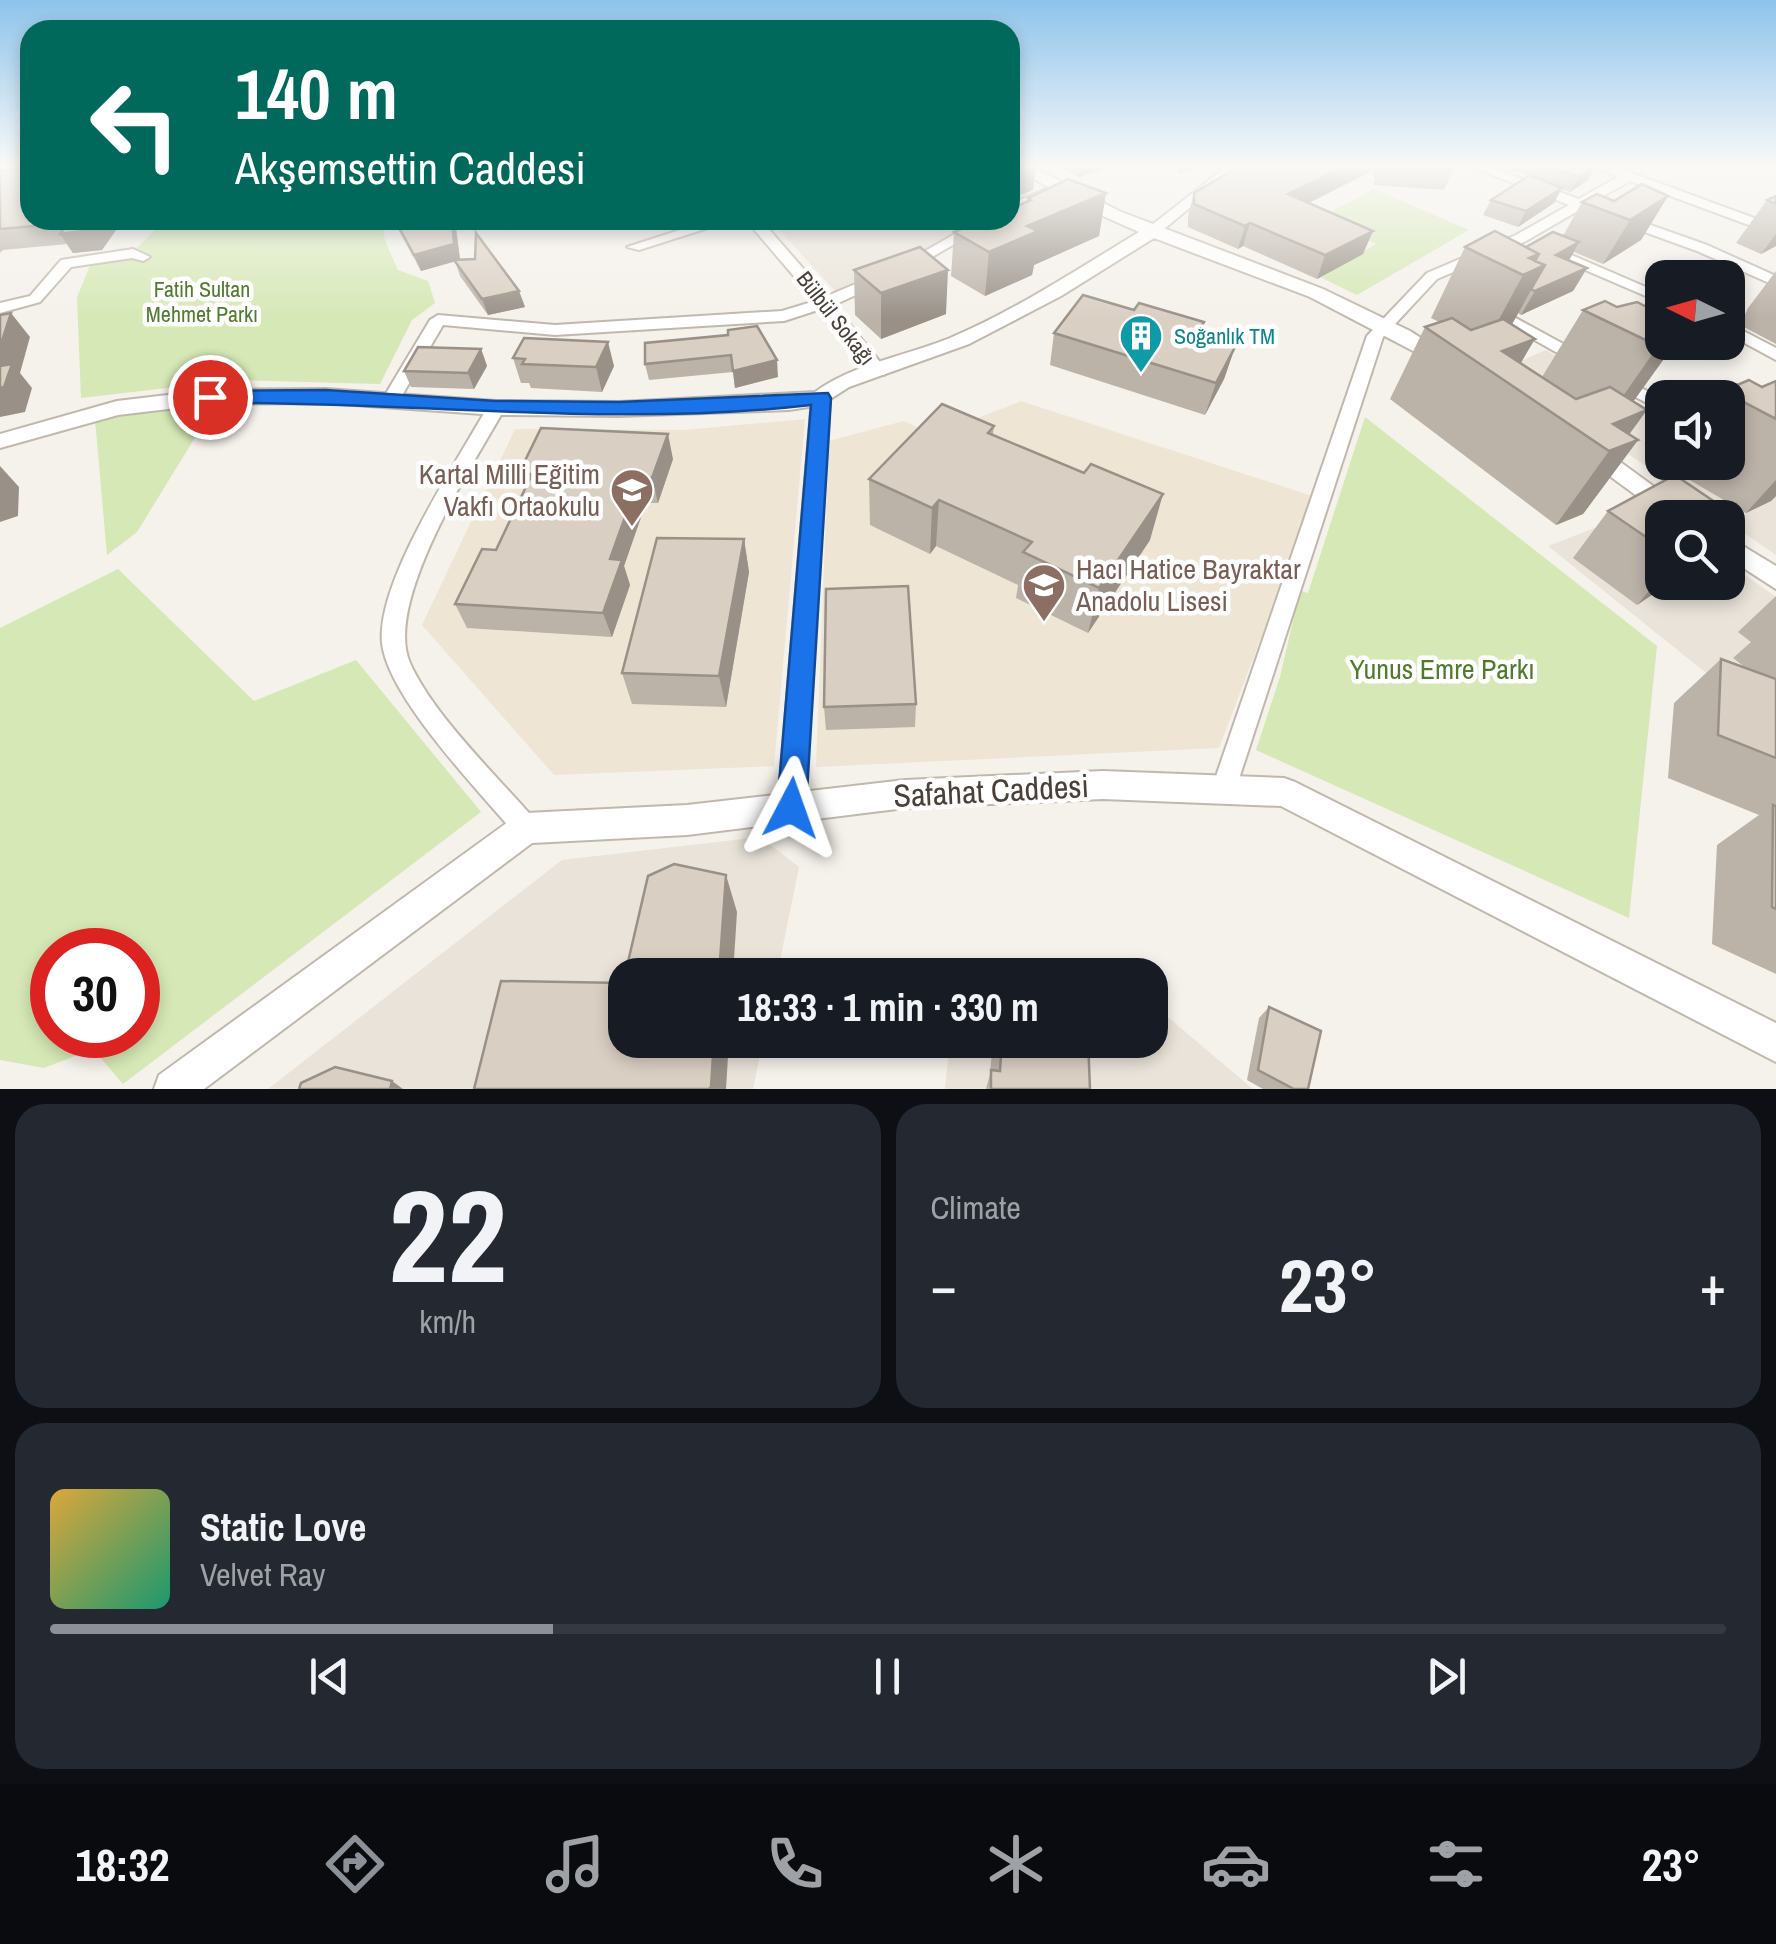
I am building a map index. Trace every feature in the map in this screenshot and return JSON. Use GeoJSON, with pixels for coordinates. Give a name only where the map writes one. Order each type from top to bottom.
{"type":"FeatureCollection","features":[{"type":"Feature","properties":{"kind":"street"},"geometry":{"type":"LineString","coordinates":[[1124,218],[1347,304],[1457,367]]}},
{"type":"Feature","properties":{"kind":"street"},"geometry":{"type":"LineString","coordinates":[[0,441],[151,402],[251,396],[496,408],[706,407],[821,398],[842,382],[962,340],[1054,292],[1168,218]]}},
{"type":"Feature","properties":{"kind":"street"},"geometry":{"type":"LineString","coordinates":[[1224,788],[1375,336],[1432,276],[1521,238],[1555,218]]}},
{"type":"Feature","properties":{"kind":"street"},"geometry":{"type":"LineString","coordinates":[[1619,218],[1702,248],[1776,282]]}},
{"type":"Feature","properties":{"kind":"street"},"geometry":{"type":"LineString","coordinates":[[1743,218],[1776,231]]}},
{"type":"Feature","properties":{"kind":"street"},"geometry":{"type":"LineString","coordinates":[[634,247],[692,230]]}},
{"type":"Feature","properties":{"kind":"street","name":"Bülbül Sokağı"},"geometry":{"type":"LineString","coordinates":[[762,230],[788,256],[878,371]]}},
{"type":"Feature","properties":{"kind":"street"},"geometry":{"type":"LineString","coordinates":[[392,400],[438,320],[555,330],[765,318],[822,304],[909,265],[971,230]]}},
{"type":"Feature","properties":{"kind":"street"},"geometry":{"type":"LineString","coordinates":[[1521,238],[1645,292]]}},
{"type":"Feature","properties":{"kind":"street"},"geometry":{"type":"LineString","coordinates":[[0,308],[35,299],[66,263],[133,253],[144,257]]}},
{"type":"Feature","properties":{"kind":"street"},"geometry":{"type":"LineString","coordinates":[[1432,276],[1448,286]]}},
{"type":"Feature","properties":{"kind":"street"},"geometry":{"type":"LineString","coordinates":[[1481,304],[1645,396]]}},
{"type":"Feature","properties":{"kind":"street"},"geometry":{"type":"LineString","coordinates":[[1745,338],[1776,355]]}},
{"type":"Feature","properties":{"kind":"street"},"geometry":{"type":"LineString","coordinates":[[791,808],[821,398]]}},
{"type":"Feature","properties":{"kind":"street"},"geometry":{"type":"LineString","coordinates":[[173,1089],[526,828],[424,704],[393,646],[401,594],[496,408]]}},
{"type":"Feature","properties":{"kind":"street"},"geometry":{"type":"LineString","coordinates":[[1574,439],[1660,500]]}},
{"type":"Feature","properties":{"kind":"street"},"geometry":{"type":"LineString","coordinates":[[1745,558],[1776,579]]}},
{"type":"Feature","properties":{"kind":"street","name":"Safahat Caddesi"},"geometry":{"type":"LineString","coordinates":[[526,828],[687,820],[905,794],[1103,785],[1284,792],[1776,1043]]}},
{"type":"Feature","properties":{"kind":"shaded area"},"geometry":{"type":"Polygon","coordinates":[[[779,230],[962,230],[838,294],[779,230]]]}},
{"type":"Feature","properties":{"kind":"shaded area"},"geometry":{"type":"Polygon","coordinates":[[[1546,350],[1645,410],[1645,465],[1503,369],[1546,350]]]}},
{"type":"Feature","properties":{"kind":"shaded area","name":"Hacı Hatice Bayraktar Anadolu Lisesi"},"geometry":{"type":"Polygon","coordinates":[[[1021,401],[1315,497],[1219,748],[816,767],[829,441],[904,421],[927,432],[948,430],[1021,401]]]}},
{"type":"Feature","properties":{"kind":"shaded area","name":"Kartal Milli Eğitim Vakfı Ortaokulu"},"geometry":{"type":"Polygon","coordinates":[[[805,419],[774,766],[554,775],[422,625],[515,429],[683,430],[805,419]]]}},
{"type":"Feature","properties":{"kind":"shaded area"},"geometry":{"type":"Polygon","coordinates":[[[1745,472],[1776,489],[1776,555],[1745,534],[1745,500],[1696,500],[1666,480],[1745,480],[1745,472]]]}},
{"type":"Feature","properties":{"kind":"shaded area"},"geometry":{"type":"Polygon","coordinates":[[[1645,509],[1645,600],[1745,600],[1745,575],[1776,597],[1776,729],[1548,546],[1645,509]]]}},
{"type":"Feature","properties":{"kind":"shaded area"},"geometry":{"type":"Polygon","coordinates":[[[760,837],[799,867],[780,958],[608,958],[608,1058],[759,1058],[753,1089],[268,1089],[562,860],[760,837]]]}},
{"type":"Feature","properties":{"kind":"shaded area"},"geometry":{"type":"Polygon","coordinates":[[[1168,1017],[1253,1089],[945,1089],[948,1058],[1168,1058],[1168,1017]]]}},
{"type":"Feature","properties":{"kind":"green space"},"geometry":{"type":"Polygon","coordinates":[[[1319,218],[1441,218],[1469,230],[1357,295],[1320,277],[1376,244],[1319,218]]]}},
{"type":"Feature","properties":{"kind":"green space","name":"Fatih Sultan Mehmet Parkı"},"geometry":{"type":"Polygon","coordinates":[[[154,230],[383,230],[398,270],[428,281],[435,303],[412,320],[380,384],[236,380],[81,398],[77,297],[91,263],[138,247],[154,230]]]}},
{"type":"Feature","properties":{"kind":"green space"},"geometry":{"type":"Polygon","coordinates":[[[218,400],[137,532],[107,555],[95,419],[218,400]]]}},
{"type":"Feature","properties":{"kind":"green space","name":"Yunus Emre Parkı"},"geometry":{"type":"Polygon","coordinates":[[[1365,417],[1657,646],[1629,918],[1256,750],[1280,677],[1300,591],[1308,593],[1365,417]]]}},
{"type":"Feature","properties":{"kind":"green space"},"geometry":{"type":"Polygon","coordinates":[[[118,569],[254,701],[356,660],[481,812],[160,1056],[160,928],[30,928],[30,1058],[70,1058],[44,1068],[0,1060],[0,628],[118,569]]]}},
{"type":"Feature","properties":{"kind":"green space"},"geometry":{"type":"Polygon","coordinates":[[[101,1058],[157,1058],[123,1084],[101,1058]]]}},
{"type":"Feature","properties":{"kind":"building"},"geometry":{"type":"Polygon","coordinates":[[[0,218],[20,218],[20,227],[0,229],[0,218]]]}},
{"type":"Feature","properties":{"kind":"building"},"geometry":{"type":"Polygon","coordinates":[[[1020,218],[1047,218],[1027,226],[1038,231],[989,252],[954,232],[1020,230],[1020,218]]]}},
{"type":"Feature","properties":{"kind":"building"},"geometry":{"type":"Polygon","coordinates":[[[1226,218],[1343,218],[1373,231],[1325,255],[1250,223],[1245,226],[1226,218]]]}},
{"type":"Feature","properties":{"kind":"building"},"geometry":{"type":"Polygon","coordinates":[[[400,230],[453,230],[454,244],[414,255],[400,230]]]}},
{"type":"Feature","properties":{"kind":"building"},"geometry":{"type":"Polygon","coordinates":[[[1495,231],[1539,254],[1529,258],[1545,265],[1523,275],[1465,247],[1495,231]]]}},
{"type":"Feature","properties":{"kind":"building"},"geometry":{"type":"Polygon","coordinates":[[[1553,232],[1579,242],[1556,255],[1587,268],[1535,291],[1531,289],[1545,265],[1535,261],[1539,254],[1526,247],[1553,232]]]}},
{"type":"Feature","properties":{"kind":"building"},"geometry":{"type":"Polygon","coordinates":[[[476,233],[519,291],[482,299],[454,260],[475,259],[476,233]]]}},
{"type":"Feature","properties":{"kind":"building"},"geometry":{"type":"Polygon","coordinates":[[[920,247],[948,270],[881,293],[854,270],[920,247]]]}},
{"type":"Feature","properties":{"kind":"building"},"geometry":{"type":"Polygon","coordinates":[[[1083,295],[1134,310],[1139,303],[1204,322],[1196,336],[1235,347],[1216,383],[1054,333],[1083,295]]]}},
{"type":"Feature","properties":{"kind":"building"},"geometry":{"type":"Polygon","coordinates":[[[1605,301],[1617,307],[1637,302],[1645,306],[1645,340],[1583,310],[1605,301]]]}},
{"type":"Feature","properties":{"kind":"building"},"geometry":{"type":"Polygon","coordinates":[[[11,313],[0,347],[0,315],[11,313]]]}},
{"type":"Feature","properties":{"kind":"building"},"geometry":{"type":"Polygon","coordinates":[[[1452,318],[1471,330],[1503,319],[1535,339],[1502,351],[1576,399],[1610,387],[1645,409],[1613,424],[1638,440],[1609,451],[1425,327],[1452,318]]]}},
{"type":"Feature","properties":{"kind":"building"},"geometry":{"type":"Polygon","coordinates":[[[757,326],[777,360],[733,371],[731,355],[645,364],[645,343],[728,335],[728,330],[757,326]]]}},
{"type":"Feature","properties":{"kind":"building"},"geometry":{"type":"Polygon","coordinates":[[[524,338],[608,342],[596,367],[522,364],[525,359],[513,358],[524,338]]]}},
{"type":"Feature","properties":{"kind":"building"},"geometry":{"type":"Polygon","coordinates":[[[418,347],[481,349],[468,373],[404,371],[418,347]]]}},
{"type":"Feature","properties":{"kind":"building"},"geometry":{"type":"Polygon","coordinates":[[[12,364],[4,387],[0,388],[0,366],[12,364]]]}},
{"type":"Feature","properties":{"kind":"building"},"geometry":{"type":"Polygon","coordinates":[[[1776,381],[1776,419],[1745,403],[1745,382],[1762,387],[1776,381]]]}},
{"type":"Feature","properties":{"kind":"building"},"geometry":{"type":"Polygon","coordinates":[[[942,404],[994,426],[988,433],[1084,473],[1091,464],[1163,494],[1099,588],[1023,552],[1032,542],[939,500],[932,508],[869,479],[942,404]]]}},
{"type":"Feature","properties":{"kind":"building"},"geometry":{"type":"Polygon","coordinates":[[[541,428],[668,434],[652,478],[639,478],[610,559],[622,560],[603,613],[455,604],[482,549],[496,550],[532,474],[519,473],[541,428]]]}},
{"type":"Feature","properties":{"kind":"building"},"geometry":{"type":"Polygon","coordinates":[[[1666,480],[1682,480],[1712,500],[1645,500],[1645,536],[1608,511],[1666,480]]]}},
{"type":"Feature","properties":{"kind":"building"},"geometry":{"type":"Polygon","coordinates":[[[657,538],[744,539],[719,676],[622,673],[657,538]]]}},
{"type":"Feature","properties":{"kind":"building"},"geometry":{"type":"Polygon","coordinates":[[[908,586],[916,704],[824,707],[826,589],[908,586]]]}},
{"type":"Feature","properties":{"kind":"building"},"geometry":{"type":"Polygon","coordinates":[[[1721,659],[1776,679],[1776,758],[1718,735],[1721,659]]]}},
{"type":"Feature","properties":{"kind":"building"},"geometry":{"type":"Polygon","coordinates":[[[1773,805],[1776,806],[1776,909],[1772,907],[1773,805]]]}},
{"type":"Feature","properties":{"kind":"building"},"geometry":{"type":"Polygon","coordinates":[[[674,864],[726,875],[720,958],[629,958],[648,876],[674,864]]]}},
{"type":"Feature","properties":{"kind":"building"},"geometry":{"type":"Polygon","coordinates":[[[501,981],[608,983],[608,1058],[713,1058],[711,1087],[474,1089],[501,981]]]}},
{"type":"Feature","properties":{"kind":"building"},"geometry":{"type":"Polygon","coordinates":[[[1269,1007],[1321,1031],[1308,1089],[1294,1089],[1258,1070],[1269,1007]]]}},
{"type":"Feature","properties":{"kind":"building"},"geometry":{"type":"Polygon","coordinates":[[[1001,1058],[1089,1058],[1090,1089],[991,1089],[991,1070],[1000,1071],[1001,1058]]]}},
{"type":"Feature","properties":{"kind":"building"},"geometry":{"type":"Polygon","coordinates":[[[335,1067],[392,1081],[390,1089],[299,1089],[301,1083],[335,1067]]]}},
{"type":"Feature","properties":{"kind":"place","name":"Soğanlık TM"},"geometry":{"type":"Point","coordinates":[1141,374]}},
{"type":"Feature","properties":{"kind":"place","name":"Kartal Milli Eğitim Vakfı Ortaokulu"},"geometry":{"type":"Point","coordinates":[632,528]}},
{"type":"Feature","properties":{"kind":"place","name":"Hacı Hatice Bayraktar Anadolu Lisesi"},"geometry":{"type":"Point","coordinates":[1044,623]}},
{"type":"Feature","properties":{"kind":"route"},"geometry":{"type":"LineString","coordinates":[[210,397],[326,396],[496,408],[619,409],[789,403],[821,398],[791,808]]}}]}
